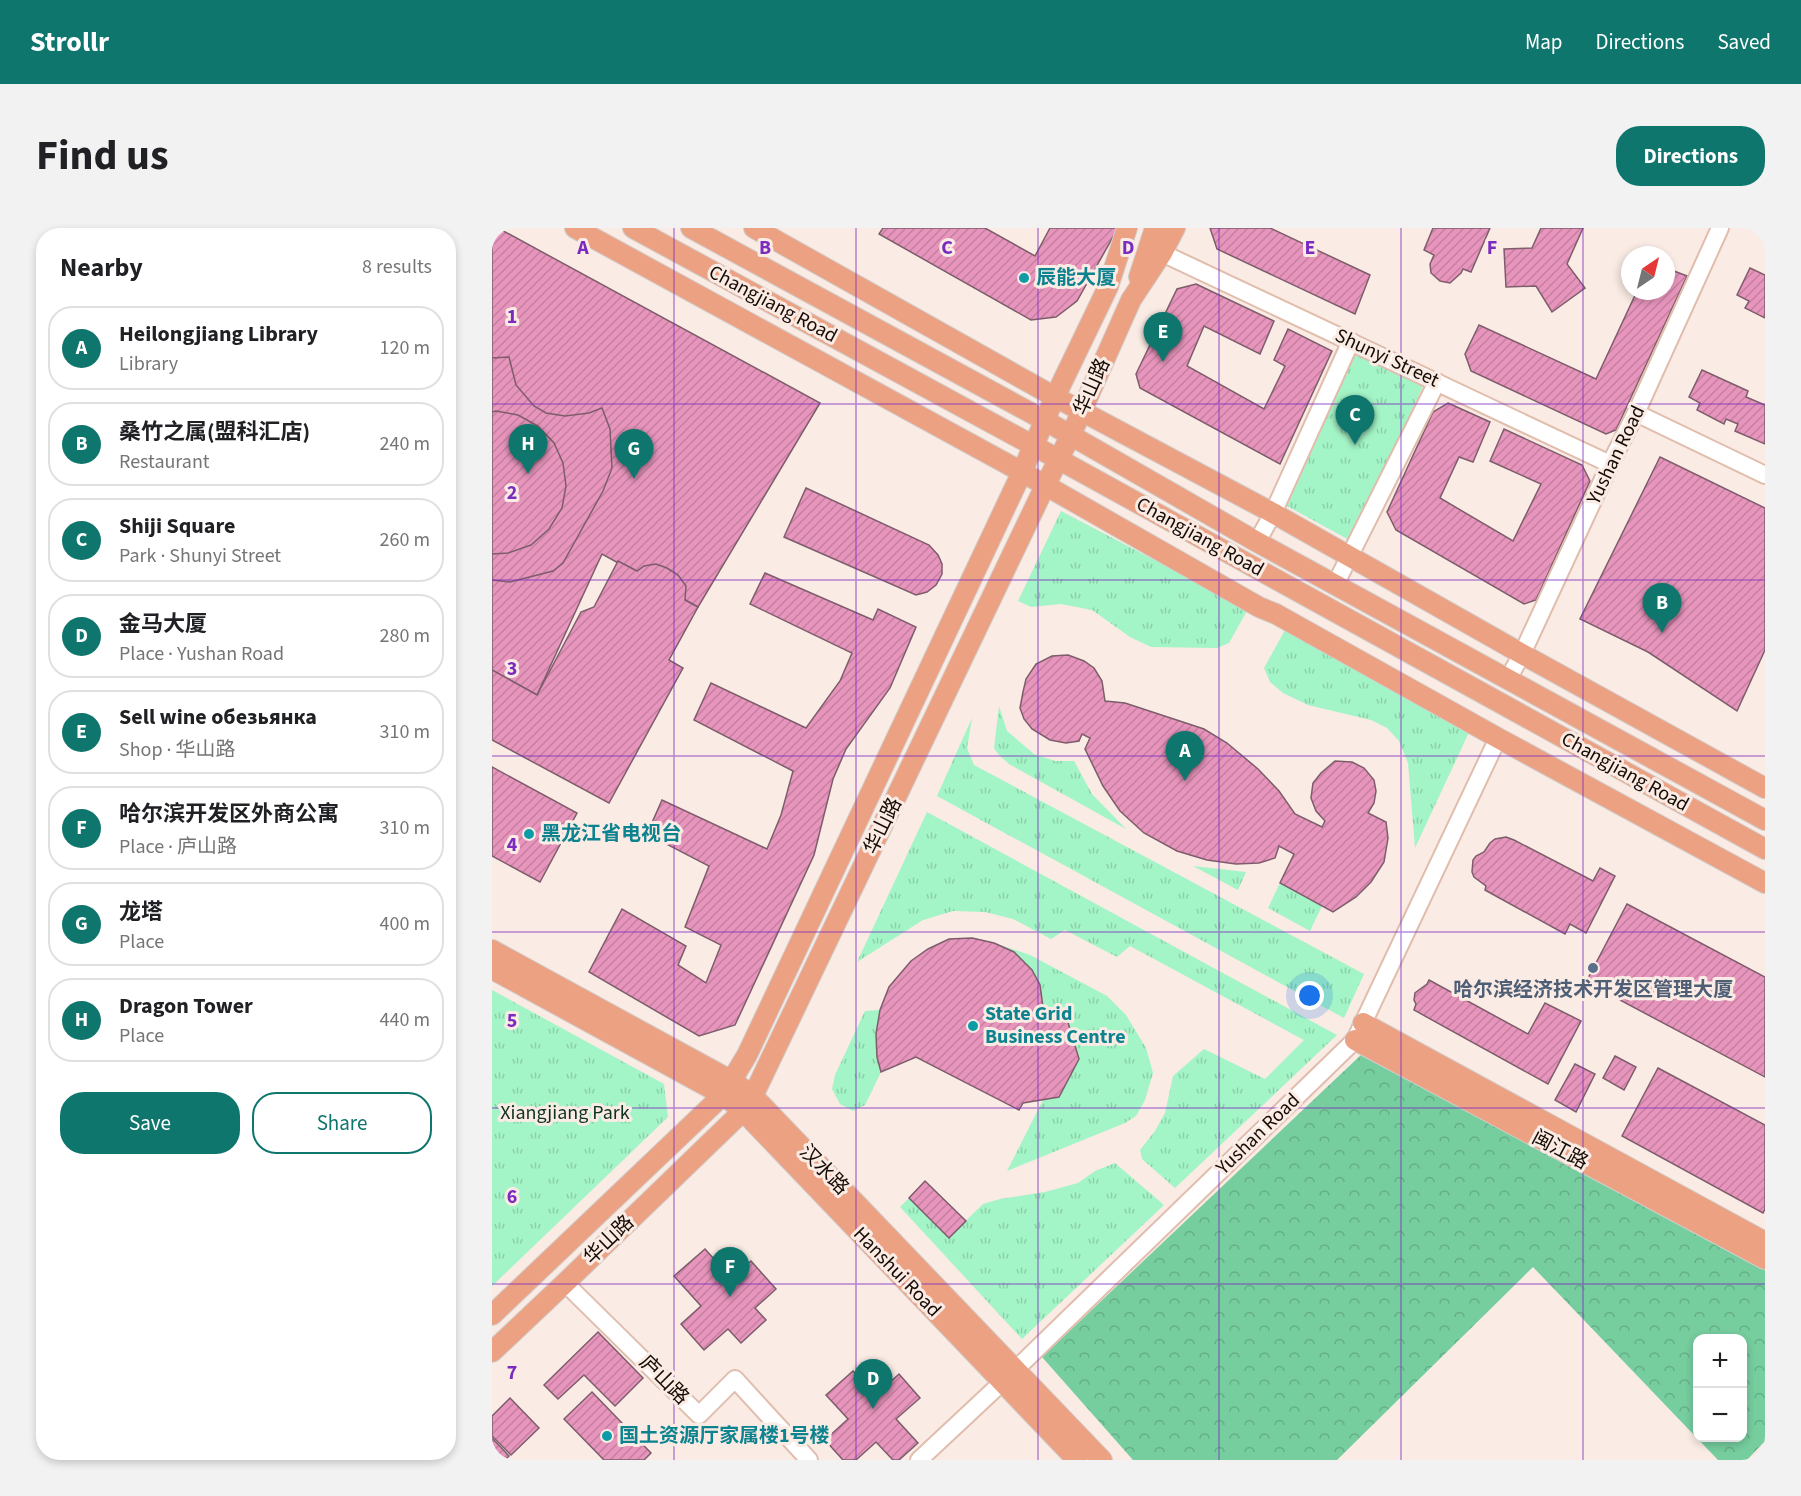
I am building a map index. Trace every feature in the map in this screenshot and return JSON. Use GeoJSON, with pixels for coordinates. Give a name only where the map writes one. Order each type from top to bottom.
{"type":"FeatureCollection","features":[{"type":"Feature","properties":{"kind":"main road"},"geometry":{"type":"LineString","coordinates":[[575,228],[1022,472],[1259,607],[1276,614],[1765,883]]}},
{"type":"Feature","properties":{"kind":"main road","name":"Changjiang Road"},"geometry":{"type":"LineString","coordinates":[[633,228],[1034,445],[1765,849]]}},
{"type":"Feature","properties":{"kind":"main road","name":"Changjiang Road"},"geometry":{"type":"LineString","coordinates":[[692,228],[1071,435],[1257,542],[1765,820]]}},
{"type":"Feature","properties":{"kind":"main road"},"geometry":{"type":"LineString","coordinates":[[754,228],[1055,397],[1273,513],[1765,788]]}},
{"type":"Feature","properties":{"kind":"main road","name":"华山路"},"geometry":{"type":"LineString","coordinates":[[492,1315],[727,1088],[747,1055],[1108,287],[1127,228]]}},
{"type":"Feature","properties":{"kind":"main road"},"geometry":{"type":"LineString","coordinates":[[1108,287],[1138,228]]}},
{"type":"Feature","properties":{"kind":"main road"},"geometry":{"type":"LineString","coordinates":[[1131,300],[1155,228]]}},
{"type":"Feature","properties":{"kind":"main road","name":"华山路"},"geometry":{"type":"LineString","coordinates":[[492,1352],[748,1103],[1071,435],[1131,300],[1162,253],[1175,228]]}},
{"type":"Feature","properties":{"kind":"main road"},"geometry":{"type":"LineString","coordinates":[[492,950],[727,1088]]}},
{"type":"Feature","properties":{"kind":"main road","name":"Hanshui Road"},"geometry":{"type":"LineString","coordinates":[[492,969],[727,1088],[748,1103],[1008,1376],[1077,1460]]}},
{"type":"Feature","properties":{"kind":"main road","name":"闽江路"},"geometry":{"type":"LineString","coordinates":[[1359,1032],[1765,1242]]}},
{"type":"Feature","properties":{"kind":"main road","name":"闽江路"},"geometry":{"type":"LineString","coordinates":[[1359,1032],[1765,1259]]}},
{"type":"Feature","properties":{"kind":"main road"},"geometry":{"type":"LineString","coordinates":[[1008,1376],[1102,1460]]}},
{"type":"Feature","properties":{"kind":"street","name":"Yushan Road"},"geometry":{"type":"LineString","coordinates":[[1508,680],[1636,413],[1720,228]]}},
{"type":"Feature","properties":{"kind":"street","name":"Shunyi Street"},"geometry":{"type":"LineString","coordinates":[[1162,253],[1610,464]]}},
{"type":"Feature","properties":{"kind":"street"},"geometry":{"type":"LineString","coordinates":[[1257,542],[1273,513],[1352,341]]}},
{"type":"Feature","properties":{"kind":"street"},"geometry":{"type":"LineString","coordinates":[[1335,585],[1437,382]]}},
{"type":"Feature","properties":{"kind":"street"},"geometry":{"type":"LineString","coordinates":[[1636,413],[1765,475]]}},
{"type":"Feature","properties":{"kind":"street","name":"Yushan Road"},"geometry":{"type":"LineString","coordinates":[[919,1460],[1008,1376],[1359,1032],[1498,738]]}},
{"type":"Feature","properties":{"kind":"street","name":"庐山路"},"geometry":{"type":"LineString","coordinates":[[565,1283],[699,1416],[735,1379],[808,1460]]}},
{"type":"Feature","properties":{"kind":"green space"},"geometry":{"type":"Polygon","coordinates":[[[1356,353],[1424,384],[1351,541],[1287,506],[1356,353]]]}},
{"type":"Feature","properties":{"kind":"green space"},"geometry":{"type":"Polygon","coordinates":[[[1061,511],[1248,609],[1229,643],[1217,648],[1151,647],[1130,637],[1092,610],[1061,604],[1031,607],[1018,601],[1061,511]]]}},
{"type":"Feature","properties":{"kind":"green space"},"geometry":{"type":"Polygon","coordinates":[[[1285,630],[1471,728],[1415,848],[1408,763],[1399,741],[1387,728],[1371,720],[1308,705],[1283,693],[1270,682],[1264,668],[1285,630]]]}},
{"type":"Feature","properties":{"kind":"green space"},"geometry":{"type":"Polygon","coordinates":[[[999,706],[1007,731],[1034,754],[1055,761],[1074,761],[1092,794],[1126,829],[1009,764],[998,754],[994,748],[999,706]]]}},
{"type":"Feature","properties":{"kind":"green space"},"geometry":{"type":"Polygon","coordinates":[[[972,718],[967,748],[974,765],[1364,974],[1344,1018],[937,796],[972,718]]]}},
{"type":"Feature","properties":{"kind":"green space"},"geometry":{"type":"Polygon","coordinates":[[[927,812],[1337,1035],[1175,1188],[1142,1159],[1140,1150],[1165,1113],[1173,1076],[1204,1049],[1265,1079],[1304,1040],[1130,946],[1117,957],[1065,930],[1051,939],[1013,919],[985,912],[953,911],[923,920],[857,962],[927,812]]]}},
{"type":"Feature","properties":{"kind":"green space"},"geometry":{"type":"Polygon","coordinates":[[[1193,866],[1246,872],[1238,890],[1193,866]]]}},
{"type":"Feature","properties":{"kind":"green space"},"geometry":{"type":"Polygon","coordinates":[[[1280,883],[1322,906],[1310,931],[1268,908],[1280,883]]]}},
{"type":"Feature","properties":{"kind":"green space"},"geometry":{"type":"Polygon","coordinates":[[[994,943],[1030,955],[1107,996],[1126,1015],[1146,1048],[1153,1073],[1145,1100],[1136,1116],[1125,1123],[1007,1171],[1043,1100],[1059,1097],[1079,1059],[1067,1019],[1043,1007],[1032,970],[1014,952],[994,943]]]}},
{"type":"Feature","properties":{"kind":"green space","name":"Xiangjiang Park"},"geometry":{"type":"Polygon","coordinates":[[[492,990],[664,1084],[668,1117],[492,1286],[492,990]]]}},
{"type":"Feature","properties":{"kind":"green space"},"geometry":{"type":"Polygon","coordinates":[[[880,1010],[876,1034],[881,1072],[865,1105],[853,1111],[840,1104],[832,1089],[835,1075],[865,1011],[880,1010]]]}},
{"type":"Feature","properties":{"kind":"green space"},"geometry":{"type":"Polygon","coordinates":[[[1363,1053],[1765,1266],[1765,1441],[1747,1460],[1718,1460],[1701,1442],[1747,1442],[1747,1334],[1693,1334],[1693,1434],[1533,1267],[1337,1460],[1133,1460],[1042,1357],[1363,1053]]]}},
{"type":"Feature","properties":{"kind":"green space"},"geometry":{"type":"Polygon","coordinates":[[[1115,1163],[1164,1205],[1022,1339],[900,1207],[909,1198],[949,1237],[983,1204],[1078,1183],[1095,1171],[1115,1163]]]}},
{"type":"Feature","properties":{"kind":"building"},"geometry":{"type":"Polygon","coordinates":[[[492,228],[498,228],[820,403],[698,607],[602,554],[537,695],[492,670],[492,228]]]}},
{"type":"Feature","properties":{"kind":"building","name":"辰能大厦"},"geometry":{"type":"Polygon","coordinates":[[[883,228],[985,228],[1035,256],[1050,228],[1118,228],[1077,301],[1056,317],[1031,320],[879,234],[883,228]]]}},
{"type":"Feature","properties":{"kind":"building"},"geometry":{"type":"Polygon","coordinates":[[[1210,228],[1270,228],[1370,275],[1355,314],[1217,249],[1210,228]]]}},
{"type":"Feature","properties":{"kind":"building"},"geometry":{"type":"Polygon","coordinates":[[[1433,228],[1490,228],[1471,272],[1463,269],[1450,283],[1440,281],[1431,273],[1430,264],[1434,255],[1424,250],[1433,228]]]}},
{"type":"Feature","properties":{"kind":"building"},"geometry":{"type":"Polygon","coordinates":[[[1541,228],[1583,228],[1567,264],[1585,288],[1552,312],[1536,286],[1506,287],[1504,249],[1532,248],[1541,228]]]}},
{"type":"Feature","properties":{"kind":"building"},"geometry":{"type":"Polygon","coordinates":[[[1750,268],[1765,275],[1765,318],[1745,308],[1749,301],[1737,295],[1750,268]]]}},
{"type":"Feature","properties":{"kind":"building"},"geometry":{"type":"Polygon","coordinates":[[[1675,271],[1687,276],[1616,430],[1606,434],[1471,371],[1465,354],[1479,325],[1596,379],[1633,300],[1675,300],[1675,271]]]}},
{"type":"Feature","properties":{"kind":"building"},"geometry":{"type":"Polygon","coordinates":[[[1196,284],[1274,321],[1260,354],[1204,326],[1187,366],[1264,409],[1285,366],[1274,360],[1288,329],[1332,351],[1280,464],[1140,388],[1136,374],[1177,289],[1196,284]]]}},
{"type":"Feature","properties":{"kind":"building"},"geometry":{"type":"Polygon","coordinates":[[[509,357],[516,385],[534,406],[546,413],[565,416],[589,413],[602,408],[610,429],[612,468],[603,491],[563,563],[553,571],[510,582],[492,580],[492,358],[509,357]]]}},
{"type":"Feature","properties":{"kind":"building"},"geometry":{"type":"Polygon","coordinates":[[[1702,370],[1748,391],[1746,397],[1765,405],[1765,444],[1735,431],[1738,424],[1726,419],[1724,424],[1697,410],[1700,403],[1689,397],[1702,370]]]}},
{"type":"Feature","properties":{"kind":"building"},"geometry":{"type":"Polygon","coordinates":[[[1448,403],[1490,422],[1473,462],[1459,457],[1440,498],[1513,541],[1541,484],[1490,461],[1504,429],[1582,465],[1590,481],[1536,600],[1524,604],[1396,530],[1387,512],[1433,412],[1448,403]]]}},
{"type":"Feature","properties":{"kind":"building"},"geometry":{"type":"Polygon","coordinates":[[[492,412],[518,415],[538,426],[554,443],[563,463],[566,486],[562,508],[549,529],[531,545],[508,553],[492,554],[492,412]]]}},
{"type":"Feature","properties":{"kind":"building"},"geometry":{"type":"Polygon","coordinates":[[[1660,457],[1765,508],[1765,650],[1737,711],[1648,652],[1580,619],[1660,457]]]}},
{"type":"Feature","properties":{"kind":"building"},"geometry":{"type":"Polygon","coordinates":[[[806,488],[929,545],[942,564],[942,574],[936,585],[927,592],[916,595],[784,537],[806,488]]]}},
{"type":"Feature","properties":{"kind":"building"},"geometry":{"type":"Polygon","coordinates":[[[618,561],[637,571],[644,566],[656,564],[667,568],[678,575],[686,586],[685,600],[698,607],[669,660],[683,668],[609,803],[492,740],[492,670],[537,695],[581,612],[594,607],[618,561]]]}},
{"type":"Feature","properties":{"kind":"building"},"geometry":{"type":"Polygon","coordinates":[[[765,573],[873,620],[878,609],[916,627],[890,688],[846,749],[833,779],[814,855],[735,1025],[699,1036],[589,972],[622,909],[686,946],[678,965],[706,983],[721,945],[685,927],[709,866],[647,834],[662,800],[767,849],[781,815],[793,771],[694,720],[711,683],[806,728],[840,681],[852,653],[750,604],[765,573]]]}},
{"type":"Feature","properties":{"kind":"building"},"geometry":{"type":"Polygon","coordinates":[[[1068,655],[1094,668],[1102,681],[1105,701],[1125,703],[1204,729],[1227,743],[1258,769],[1279,791],[1295,814],[1322,827],[1325,821],[1316,811],[1311,798],[1313,783],[1335,761],[1352,762],[1364,768],[1374,780],[1376,791],[1374,803],[1368,813],[1386,822],[1388,838],[1384,862],[1371,882],[1356,897],[1333,912],[1280,883],[1294,854],[1279,846],[1275,858],[1259,863],[1236,864],[1207,860],[1177,851],[1144,833],[1120,811],[1103,786],[1085,749],[1090,738],[1082,734],[1079,741],[1066,743],[1050,740],[1032,729],[1024,719],[1020,708],[1023,692],[1026,679],[1036,664],[1052,656],[1068,655]]]}},
{"type":"Feature","properties":{"kind":"building","name":"黑龙江省电视台"},"geometry":{"type":"Polygon","coordinates":[[[492,767],[577,813],[540,882],[492,856],[492,767]]]}},
{"type":"Feature","properties":{"kind":"building"},"geometry":{"type":"Polygon","coordinates":[[[1506,837],[1593,881],[1600,868],[1615,876],[1586,933],[1570,924],[1565,934],[1485,890],[1486,886],[1474,877],[1473,860],[1476,856],[1484,852],[1495,839],[1506,837]]]}},
{"type":"Feature","properties":{"kind":"building"},"geometry":{"type":"Polygon","coordinates":[[[1627,904],[1765,977],[1765,1077],[1586,982],[1627,904]]]}},
{"type":"Feature","properties":{"kind":"building","name":"State Grid Business Centre"},"geometry":{"type":"Polygon","coordinates":[[[972,938],[994,943],[1014,952],[1032,970],[1040,985],[1043,1007],[1067,1019],[1079,1059],[1059,1097],[1023,1103],[1019,1110],[916,1057],[881,1072],[877,1057],[876,1034],[880,1010],[889,987],[911,961],[928,949],[949,939],[972,938]]]}},
{"type":"Feature","properties":{"kind":"building"},"geometry":{"type":"Polygon","coordinates":[[[1429,980],[1528,1034],[1545,1003],[1581,1021],[1548,1084],[1414,1010],[1415,993],[1429,980]]]}},
{"type":"Feature","properties":{"kind":"building"},"geometry":{"type":"Polygon","coordinates":[[[1615,1056],[1636,1067],[1624,1090],[1603,1078],[1615,1056]]]}},
{"type":"Feature","properties":{"kind":"building"},"geometry":{"type":"Polygon","coordinates":[[[1575,1064],[1595,1074],[1576,1112],[1555,1100],[1575,1064]]]}},
{"type":"Feature","properties":{"kind":"building"},"geometry":{"type":"Polygon","coordinates":[[[1658,1068],[1765,1125],[1765,1209],[1763,1213],[1622,1136],[1658,1068]]]}},
{"type":"Feature","properties":{"kind":"building"},"geometry":{"type":"Polygon","coordinates":[[[925,1181],[966,1221],[949,1238],[909,1198],[925,1181]]]}},
{"type":"Feature","properties":{"kind":"building"},"geometry":{"type":"Polygon","coordinates":[[[705,1249],[731,1278],[751,1261],[776,1289],[755,1308],[766,1320],[741,1343],[728,1329],[704,1350],[681,1324],[701,1306],[674,1276],[705,1249]]]}},
{"type":"Feature","properties":{"kind":"building"},"geometry":{"type":"Polygon","coordinates":[[[598,1332],[643,1378],[615,1406],[584,1375],[558,1399],[544,1385],[598,1332]]]}},
{"type":"Feature","properties":{"kind":"building"},"geometry":{"type":"Polygon","coordinates":[[[853,1371],[875,1396],[899,1374],[920,1398],[896,1419],[918,1443],[899,1460],[893,1460],[876,1442],[856,1460],[843,1460],[825,1440],[848,1419],[826,1395],[853,1371]]]}},
{"type":"Feature","properties":{"kind":"building","name":"国土资源厅家属楼1号楼"},"geometry":{"type":"Polygon","coordinates":[[[592,1392],[651,1453],[644,1460],[604,1460],[564,1419],[592,1392]]]}},
{"type":"Feature","properties":{"kind":"building"},"geometry":{"type":"Polygon","coordinates":[[[510,1398],[539,1428],[511,1455],[492,1436],[492,1416],[510,1398]]]}},
{"type":"Feature","properties":{"kind":"building"},"geometry":{"type":"Polygon","coordinates":[[[492,1438],[509,1456],[505,1460],[492,1460],[492,1438]]]}},
{"type":"Feature","properties":{"kind":"place","name":"辰能大厦"},"geometry":{"type":"Point","coordinates":[1024,278]}},
{"type":"Feature","properties":{"kind":"place","name":"Sell wine обезьянка"},"geometry":{"type":"Point","coordinates":[1163,362]}},
{"type":"Feature","properties":{"kind":"place","name":"Shiji Square"},"geometry":{"type":"Point","coordinates":[1355,445]}},
{"type":"Feature","properties":{"kind":"place","name":"Dragon Tower"},"geometry":{"type":"Point","coordinates":[528,474]}},
{"type":"Feature","properties":{"kind":"place","name":"龙塔"},"geometry":{"type":"Point","coordinates":[634,479]}},
{"type":"Feature","properties":{"kind":"place","name":"桑竹之属(盟科汇店)"},"geometry":{"type":"Point","coordinates":[1662,633]}},
{"type":"Feature","properties":{"kind":"place","name":"Heilongjiang Library"},"geometry":{"type":"Point","coordinates":[1185,781]}},
{"type":"Feature","properties":{"kind":"place","name":"黑龙江省电视台"},"geometry":{"type":"Point","coordinates":[529,834]}},
{"type":"Feature","properties":{"kind":"place","name":"哈尔滨经济技术开发区管理大厦"},"geometry":{"type":"Point","coordinates":[1593,968]}},
{"type":"Feature","properties":{"kind":"place","name":"State Grid Business Centre"},"geometry":{"type":"Point","coordinates":[973,1026]}},
{"type":"Feature","properties":{"kind":"place","name":"哈尔滨开发区外商公寓"},"geometry":{"type":"Point","coordinates":[730,1297]}},
{"type":"Feature","properties":{"kind":"place","name":"金马大厦"},"geometry":{"type":"Point","coordinates":[873,1409]}},
{"type":"Feature","properties":{"kind":"place","name":"国土资源厅家属楼1号楼"},"geometry":{"type":"Point","coordinates":[607,1436]}}]}
